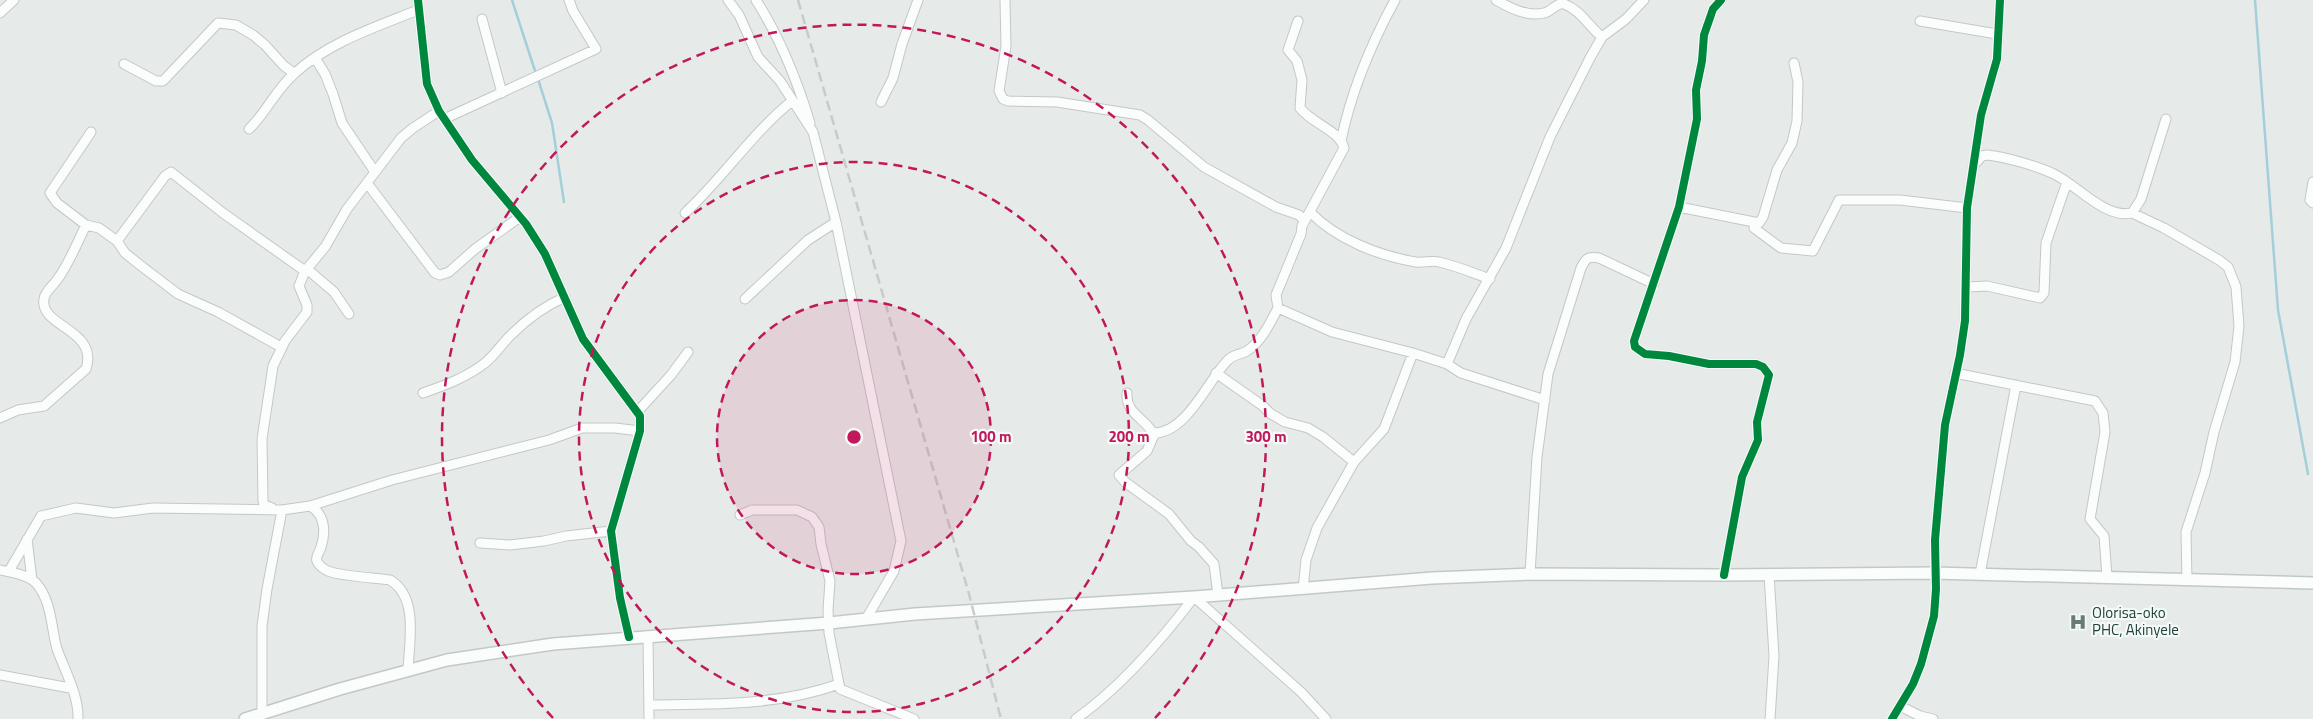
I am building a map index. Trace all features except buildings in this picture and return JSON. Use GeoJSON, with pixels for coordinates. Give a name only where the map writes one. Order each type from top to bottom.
{"type":"FeatureCollection","features":[{"type":"Feature","properties":{"kind":"main road"},"geometry":{"type":"LineString","coordinates":[[246,719],[340,689],[446,660],[553,644],[866,619],[1303,590],[1432,578],[1530,574],[1934,573],[2313,583]]}},
{"type":"Feature","properties":{"kind":"street"},"geometry":{"type":"LineString","coordinates":[[0,13],[14,0]]}},
{"type":"Feature","properties":{"kind":"street"},"geometry":{"type":"LineString","coordinates":[[418,0],[427,84],[442,115],[472,160],[520,216],[545,254],[583,340],[638,411],[640,431],[611,531],[620,598],[629,637]]}},
{"type":"Feature","properties":{"kind":"street"},"geometry":{"type":"LineString","coordinates":[[282,510],[267,507],[263,501],[262,439],[273,366],[281,347],[306,312],[307,304],[299,286],[306,270],[325,247],[347,209],[366,183],[401,138],[413,128],[502,93],[596,49],[573,11],[569,0]]}},
{"type":"Feature","properties":{"kind":"street"},"geometry":{"type":"LineString","coordinates":[[728,0],[739,15],[758,57],[780,81],[813,132]]}},
{"type":"Feature","properties":{"kind":"street"},"geometry":{"type":"LineString","coordinates":[[756,0],[768,19],[790,66],[813,132],[836,222],[901,541],[894,570],[866,619]]}},
{"type":"Feature","properties":{"kind":"street"},"geometry":{"type":"LineString","coordinates":[[881,102],[892,78],[918,0]]}},
{"type":"Feature","properties":{"kind":"street"},"geometry":{"type":"LineString","coordinates":[[1005,0],[1006,46],[999,91],[1003,99],[1008,102],[1056,102],[1140,115],[1204,167],[1276,207],[1307,216],[1373,250],[1393,257],[1419,262],[1436,261],[1457,266],[1490,279]]}},
{"type":"Feature","properties":{"kind":"street"},"geometry":{"type":"LineString","coordinates":[[1341,141],[1352,96],[1395,0]]}},
{"type":"Feature","properties":{"kind":"street"},"geometry":{"type":"LineString","coordinates":[[1496,0],[1513,9],[1533,14],[1549,12],[1558,5],[1564,4],[1584,18],[1602,37]]}},
{"type":"Feature","properties":{"kind":"street"},"geometry":{"type":"LineString","coordinates":[[1447,364],[1466,319],[1506,248],[1550,137],[1602,37],[1626,19],[1644,0]]}},
{"type":"Feature","properties":{"kind":"street"},"geometry":{"type":"LineString","coordinates":[[1720,0],[1713,9],[1704,36],[1702,61],[1696,90],[1697,119],[1679,207],[1634,342],[1640,352],[1709,364],[1756,364],[1763,367],[1769,374],[1757,422],[1758,440],[1742,476],[1724,575]]}},
{"type":"Feature","properties":{"kind":"street"},"geometry":{"type":"LineString","coordinates":[[1892,719],[1921,664],[1934,616],[1936,589],[1934,573],[1935,540],[1945,426],[1965,321],[1967,287],[1966,208],[1981,115],[1997,59],[2000,0]]}},
{"type":"Feature","properties":{"kind":"street"},"geometry":{"type":"LineString","coordinates":[[248,129],[255,123],[272,98],[294,73],[315,58],[344,40],[418,10]]}},
{"type":"Feature","properties":{"kind":"street"},"geometry":{"type":"LineString","coordinates":[[482,19],[502,93]]}},
{"type":"Feature","properties":{"kind":"street"},"geometry":{"type":"LineString","coordinates":[[1153,433],[1165,432],[1184,420],[1216,373],[1231,356],[1245,352],[1267,330],[1278,308],[1276,296],[1307,216],[1343,152],[1344,148],[1341,141],[1310,118],[1300,108],[1302,80],[1297,61],[1288,50],[1298,21]]}},
{"type":"Feature","properties":{"kind":"street"},"geometry":{"type":"LineString","coordinates":[[1920,21],[1998,34]]}},
{"type":"Feature","properties":{"kind":"street"},"geometry":{"type":"LineString","coordinates":[[124,64],[156,82],[163,81],[204,38],[211,28],[218,23],[228,23],[253,35],[266,45],[284,66],[294,73]]}},
{"type":"Feature","properties":{"kind":"street"},"geometry":{"type":"LineString","coordinates":[[315,58],[325,74],[342,123],[375,172]]}},
{"type":"Feature","properties":{"kind":"street"},"geometry":{"type":"LineString","coordinates":[[1679,207],[1759,223],[1763,217],[1777,170],[1792,143],[1797,122],[1798,82],[1794,63]]}},
{"type":"Feature","properties":{"kind":"street"},"geometry":{"type":"LineString","coordinates":[[685,214],[708,191],[774,115],[792,101]]}},
{"type":"Feature","properties":{"kind":"street"},"geometry":{"type":"LineString","coordinates":[[2132,213],[2141,199],[2166,119]]}},
{"type":"Feature","properties":{"kind":"street"},"geometry":{"type":"LineString","coordinates":[[91,132],[50,193],[57,203],[86,225],[99,228],[117,241],[125,253],[178,294],[218,312],[281,347]]}},
{"type":"Feature","properties":{"kind":"street"},"geometry":{"type":"LineString","coordinates":[[1972,168],[1982,156],[1991,155],[2054,174],[2091,200],[2122,214],[2132,213],[2164,228],[2219,260],[2228,268],[2236,287],[2239,326],[2235,362],[2214,432],[2206,473],[2186,532],[2187,580]]}},
{"type":"Feature","properties":{"kind":"street"},"geometry":{"type":"LineString","coordinates":[[117,241],[131,219],[165,176],[171,172],[223,213],[306,270],[334,292],[349,314]]}},
{"type":"Feature","properties":{"kind":"street"},"geometry":{"type":"LineString","coordinates":[[1967,287],[1987,286],[2040,298],[2044,293],[2046,243],[2067,182]]}},
{"type":"Feature","properties":{"kind":"street"},"geometry":{"type":"LineString","coordinates":[[2313,182],[2310,200],[2313,203]]}},
{"type":"Feature","properties":{"kind":"street"},"geometry":{"type":"LineString","coordinates":[[366,183],[435,273],[440,275],[449,272],[520,216]]}},
{"type":"Feature","properties":{"kind":"street"},"geometry":{"type":"LineString","coordinates":[[1754,228],[1781,248],[1813,251],[1839,200],[1900,200],[1966,208]]}},
{"type":"Feature","properties":{"kind":"street"},"geometry":{"type":"LineString","coordinates":[[745,298],[808,240],[836,222]]}},
{"type":"Feature","properties":{"kind":"street"},"geometry":{"type":"LineString","coordinates":[[0,418],[18,410],[44,406],[86,369],[89,361],[82,341],[48,314],[44,307],[44,299],[66,264],[86,225]]}},
{"type":"Feature","properties":{"kind":"street"},"geometry":{"type":"LineString","coordinates":[[1530,574],[1537,457],[1548,374],[1555,346],[1586,259],[1590,256],[1599,258],[1654,284]]}},
{"type":"Feature","properties":{"kind":"street"},"geometry":{"type":"LineString","coordinates":[[424,393],[450,384],[473,372],[497,352],[510,336],[550,304],[565,297]]}},
{"type":"Feature","properties":{"kind":"street"},"geometry":{"type":"LineString","coordinates":[[1278,308],[1332,332],[1413,352],[1447,364],[1461,373],[1545,400]]}},
{"type":"Feature","properties":{"kind":"street"},"geometry":{"type":"LineString","coordinates":[[638,411],[671,375],[688,352]]}},
{"type":"Feature","properties":{"kind":"street"},"geometry":{"type":"LineString","coordinates":[[1303,590],[1306,560],[1317,528],[1354,462],[1384,429],[1413,352]]}},
{"type":"Feature","properties":{"kind":"street"},"geometry":{"type":"LineString","coordinates":[[1216,373],[1263,406],[1271,414],[1323,437],[1354,462]]}},
{"type":"Feature","properties":{"kind":"street"},"geometry":{"type":"LineString","coordinates":[[1955,373],[2095,401],[2103,413],[2105,432],[2090,519],[2104,536],[2107,577]]}},
{"type":"Feature","properties":{"kind":"street"},"geometry":{"type":"LineString","coordinates":[[1980,574],[2016,385]]}},
{"type":"Feature","properties":{"kind":"street"},"geometry":{"type":"LineString","coordinates":[[1127,393],[1126,401],[1132,412],[1153,433],[1153,439],[1147,451],[1119,474],[1125,482],[1169,514],[1191,541],[1199,546],[1214,564],[1218,595]]}},
{"type":"Feature","properties":{"kind":"street"},"geometry":{"type":"LineString","coordinates":[[32,580],[4,571],[27,539],[40,516],[76,508],[114,513],[153,508],[282,510],[310,506],[392,480],[549,440],[582,428],[615,428],[640,431]]}},
{"type":"Feature","properties":{"kind":"street"},"geometry":{"type":"LineString","coordinates":[[310,506],[318,511],[322,517],[324,536],[316,561],[319,565],[334,573],[390,580],[398,585],[407,598],[409,614],[408,670]]}},
{"type":"Feature","properties":{"kind":"street"},"geometry":{"type":"LineString","coordinates":[[262,713],[262,626],[282,510]]}},
{"type":"Feature","properties":{"kind":"street"},"geometry":{"type":"LineString","coordinates":[[740,515],[752,510],[797,510],[804,512],[817,523],[830,581],[829,623],[840,689],[914,719]]}},
{"type":"Feature","properties":{"kind":"street"},"geometry":{"type":"LineString","coordinates":[[480,543],[510,545],[611,531]]}},
{"type":"Feature","properties":{"kind":"street"},"geometry":{"type":"LineString","coordinates":[[27,539],[32,580],[42,594],[52,622],[57,648],[67,671],[70,688],[76,698],[78,719]]}},
{"type":"Feature","properties":{"kind":"street"},"geometry":{"type":"LineString","coordinates":[[1769,574],[1774,656],[1770,719]]}},
{"type":"Feature","properties":{"kind":"street"},"geometry":{"type":"LineString","coordinates":[[1076,719],[1090,709],[1133,670],[1157,644],[1194,597],[1301,692],[1326,719]]}},
{"type":"Feature","properties":{"kind":"street"},"geometry":{"type":"LineString","coordinates":[[648,636],[649,719]]}},
{"type":"Feature","properties":{"kind":"street"},"geometry":{"type":"LineString","coordinates":[[0,675],[70,688]]}},
{"type":"Feature","properties":{"kind":"street"},"geometry":{"type":"LineString","coordinates":[[649,705],[733,704],[772,700],[816,692],[839,684]]}},
{"type":"Feature","properties":{"kind":"street"},"geometry":{"type":"LineString","coordinates":[[1900,706],[1920,716],[1933,719]]}},
{"type":"Feature","properties":{"kind":"waterway"},"geometry":{"type":"LineString","coordinates":[[512,0],[536,74]]}},
{"type":"Feature","properties":{"kind":"waterway"},"geometry":{"type":"LineString","coordinates":[[2255,0],[2278,310],[2308,474]]}},
{"type":"Feature","properties":{"kind":"waterway"},"geometry":{"type":"LineString","coordinates":[[538,79],[552,123],[564,202]]}},
{"type":"Feature","properties":{"kind":"railway"},"geometry":{"type":"LineString","coordinates":[[798,0],[969,594],[1001,719]]}},
{"type":"Feature","properties":{"kind":"cycle path"},"geometry":{"type":"LineString","coordinates":[[418,0],[427,84],[439,111],[472,160],[526,224],[545,254],[583,339],[640,416],[640,431],[611,531],[620,598],[629,637]]}},
{"type":"Feature","properties":{"kind":"cycle path"},"geometry":{"type":"LineString","coordinates":[[1721,0],[1713,9],[1704,35],[1702,61],[1696,90],[1697,119],[1679,207],[1634,341],[1635,347],[1645,354],[1669,356],[1709,364],[1756,364],[1763,367],[1769,375],[1757,422],[1758,440],[1742,477],[1724,575]]}},
{"type":"Feature","properties":{"kind":"cycle path"},"geometry":{"type":"LineString","coordinates":[[1892,719],[1913,684],[1921,664],[1934,616],[1936,589],[1935,540],[1945,425],[1960,355],[1965,321],[1967,208],[1981,115],[1997,59],[2000,0]]}},
{"type":"Feature","properties":{"kind":"place","name":"Olorisa-oko PHC, Akinyele"},"geometry":{"type":"Point","coordinates":[2078,622]}}]}
